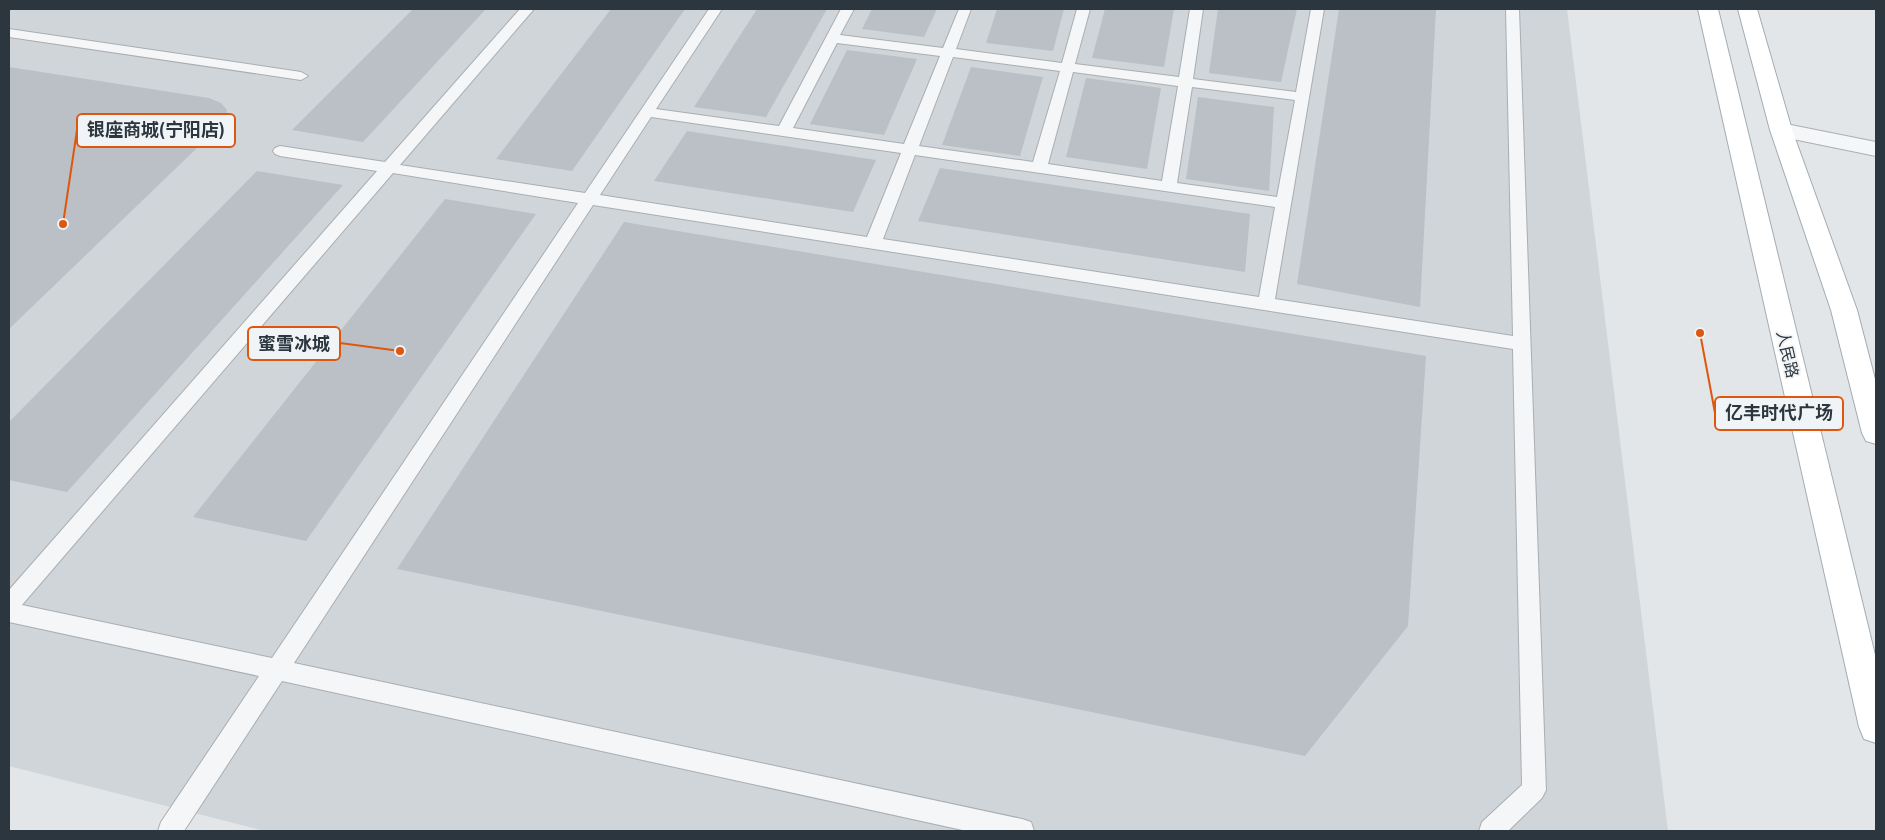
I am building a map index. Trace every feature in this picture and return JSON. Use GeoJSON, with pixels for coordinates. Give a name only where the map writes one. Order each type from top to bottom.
{"type":"FeatureCollection","features":[{"type":"Feature","properties":{"kind":"main road","name":"人民路"},"geometry":{"type":"LineString","coordinates":[[1708,9],[1876,728]]}},
{"type":"Feature","properties":{"kind":"main road"},"geometry":{"type":"LineString","coordinates":[[1748,9],[1781,130],[1844,310],[1876,434]]}},
{"type":"Feature","properties":{"kind":"street"},"geometry":{"type":"LineString","coordinates":[[1781,130],[1876,149]]}},
{"type":"Feature","properties":{"kind":"lane"},"geometry":{"type":"LineString","coordinates":[[9,605],[527,9]]}},
{"type":"Feature","properties":{"kind":"lane"},"geometry":{"type":"LineString","coordinates":[[170,831],[715,9]]}},
{"type":"Feature","properties":{"kind":"lane"},"geometry":{"type":"LineString","coordinates":[[784,132],[847,9]]}},
{"type":"Feature","properties":{"kind":"lane"},"geometry":{"type":"LineString","coordinates":[[873,243],[965,9]]}},
{"type":"Feature","properties":{"kind":"lane"},"geometry":{"type":"LineString","coordinates":[[1039,168],[1084,9]]}},
{"type":"Feature","properties":{"kind":"lane"},"geometry":{"type":"LineString","coordinates":[[1169,186],[1197,9]]}},
{"type":"Feature","properties":{"kind":"lane"},"geometry":{"type":"LineString","coordinates":[[1266,304],[1318,9]]}},
{"type":"Feature","properties":{"kind":"lane"},"geometry":{"type":"LineString","coordinates":[[1490,831],[1534,790],[1513,9]]}},
{"type":"Feature","properties":{"kind":"lane"},"geometry":{"type":"LineString","coordinates":[[9,33],[301,76]]}},
{"type":"Feature","properties":{"kind":"lane"},"geometry":{"type":"LineString","coordinates":[[832,38],[1302,97]]}},
{"type":"Feature","properties":{"kind":"lane"},"geometry":{"type":"LineString","coordinates":[[646,112],[1284,203]]}},
{"type":"Feature","properties":{"kind":"lane"},"geometry":{"type":"LineString","coordinates":[[280,151],[1522,344]]}},
{"type":"Feature","properties":{"kind":"lane"},"geometry":{"type":"LineString","coordinates":[[9,612],[1022,831]]}},
{"type":"Feature","properties":{"kind":"shaded area"},"geometry":{"type":"Polygon","coordinates":[[[9,9],[1567,9],[1668,831],[265,831],[9,766],[9,9]]]}},
{"type":"Feature","properties":{"kind":"building"},"geometry":{"type":"Polygon","coordinates":[[[413,9],[486,9],[363,142],[292,130],[413,9]]]}},
{"type":"Feature","properties":{"kind":"building"},"geometry":{"type":"Polygon","coordinates":[[[611,9],[685,9],[572,171],[496,159],[611,9]]]}},
{"type":"Feature","properties":{"kind":"building"},"geometry":{"type":"Polygon","coordinates":[[[757,9],[827,9],[766,117],[694,107],[757,9]]]}},
{"type":"Feature","properties":{"kind":"building"},"geometry":{"type":"Polygon","coordinates":[[[872,9],[937,9],[924,37],[862,29],[872,9]]]}},
{"type":"Feature","properties":{"kind":"building"},"geometry":{"type":"Polygon","coordinates":[[[997,9],[1064,9],[1053,51],[986,43],[997,9]]]}},
{"type":"Feature","properties":{"kind":"building"},"geometry":{"type":"Polygon","coordinates":[[[1105,9],[1174,9],[1164,67],[1092,58],[1105,9]]]}},
{"type":"Feature","properties":{"kind":"building"},"geometry":{"type":"Polygon","coordinates":[[[1218,9],[1297,9],[1281,82],[1209,73],[1218,9]]]}},
{"type":"Feature","properties":{"kind":"building"},"geometry":{"type":"Polygon","coordinates":[[[1339,9],[1436,9],[1420,307],[1297,284],[1339,9]]]}},
{"type":"Feature","properties":{"kind":"building"},"geometry":{"type":"Polygon","coordinates":[[[847,50],[917,59],[884,135],[810,124],[847,50]]]}},
{"type":"Feature","properties":{"kind":"building"},"geometry":{"type":"Polygon","coordinates":[[[9,67],[209,98],[221,103],[227,110],[226,120],[9,329],[9,67]]]}},
{"type":"Feature","properties":{"kind":"building"},"geometry":{"type":"Polygon","coordinates":[[[971,67],[1043,77],[1020,156],[942,145],[971,67]]]}},
{"type":"Feature","properties":{"kind":"building"},"geometry":{"type":"Polygon","coordinates":[[[1086,78],[1161,88],[1147,169],[1066,157],[1086,78]]]}},
{"type":"Feature","properties":{"kind":"building"},"geometry":{"type":"Polygon","coordinates":[[[1198,97],[1274,107],[1269,191],[1186,179],[1198,97]]]}},
{"type":"Feature","properties":{"kind":"building"},"geometry":{"type":"Polygon","coordinates":[[[687,131],[876,160],[853,212],[654,181],[687,131]]]}},
{"type":"Feature","properties":{"kind":"building"},"geometry":{"type":"Polygon","coordinates":[[[940,168],[1250,214],[1245,272],[918,221],[940,168]]]}},
{"type":"Feature","properties":{"kind":"building"},"geometry":{"type":"Polygon","coordinates":[[[257,171],[343,185],[67,492],[9,480],[9,422],[257,171]]]}},
{"type":"Feature","properties":{"kind":"building"},"geometry":{"type":"Polygon","coordinates":[[[445,199],[536,214],[306,541],[193,517],[445,199]]]}},
{"type":"Feature","properties":{"kind":"building"},"geometry":{"type":"Polygon","coordinates":[[[624,222],[1426,356],[1408,626],[1305,756],[397,569],[624,222]]]}},
{"type":"Feature","properties":{"kind":"place","name":"银座商城(宁阳店)"},"geometry":{"type":"Point","coordinates":[63,224]}},
{"type":"Feature","properties":{"kind":"place","name":"亿丰时代广场"},"geometry":{"type":"Point","coordinates":[1700,333]}},
{"type":"Feature","properties":{"kind":"place","name":"蜜雪冰城"},"geometry":{"type":"Point","coordinates":[400,351]}}]}
